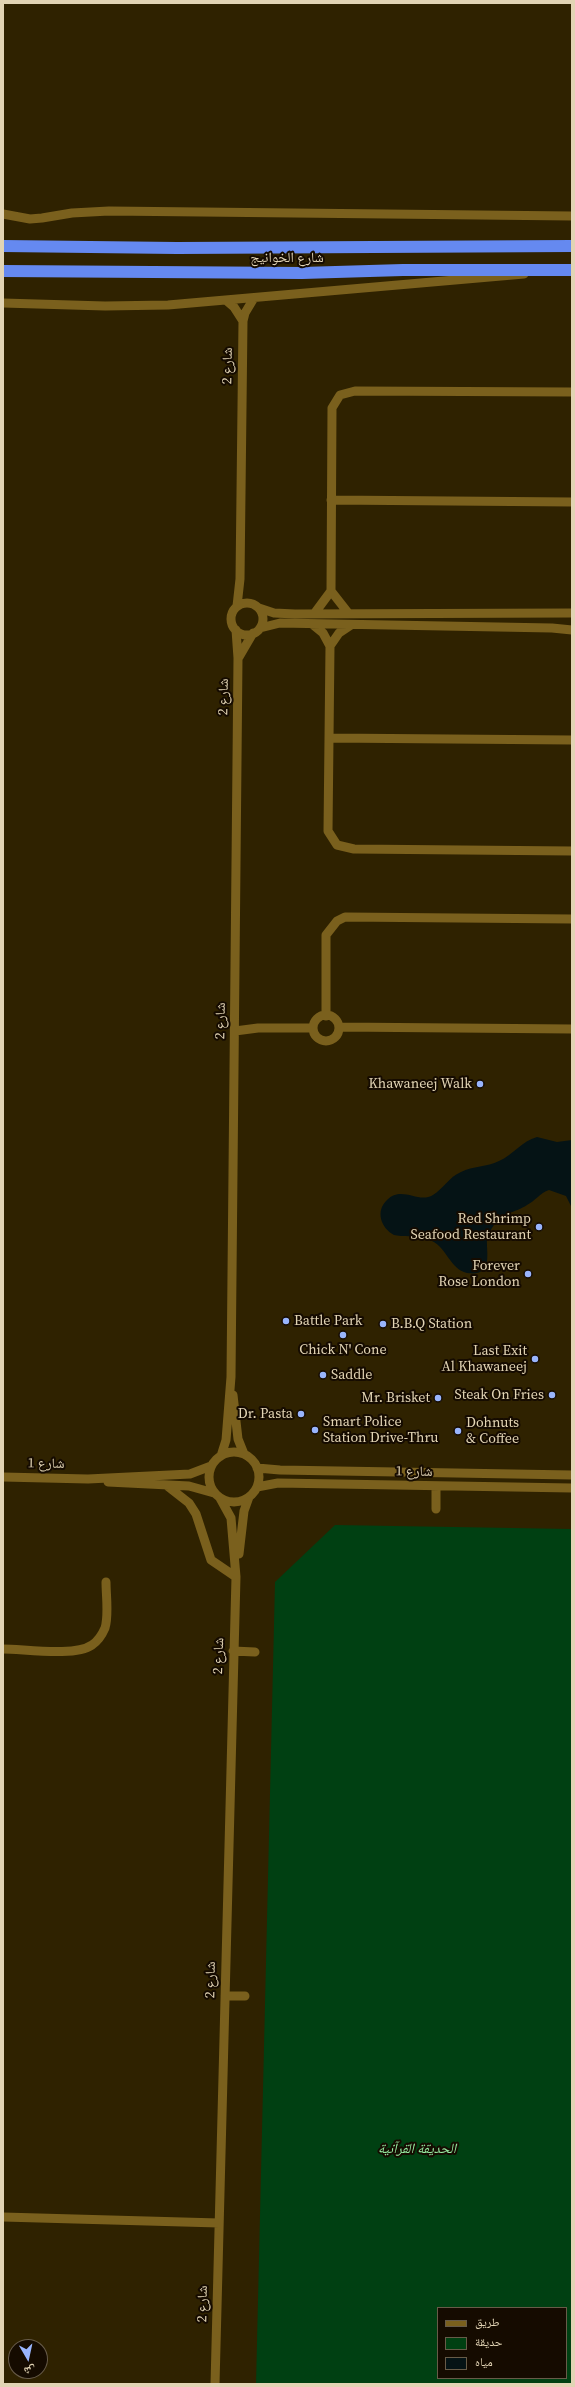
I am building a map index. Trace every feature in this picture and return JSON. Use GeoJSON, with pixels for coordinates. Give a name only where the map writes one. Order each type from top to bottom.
{"type":"FeatureCollection","features":[{"type":"Feature","properties":{"kind":"highway","name":"شارع الخوانيج"},"geometry":{"type":"LineString","coordinates":[[3,246],[177,248],[572,246]]}},
{"type":"Feature","properties":{"kind":"highway","name":"شارع الخوانيج"},"geometry":{"type":"LineString","coordinates":[[3,271],[244,273],[572,270]]}},
{"type":"Feature","properties":{"kind":"street"},"geometry":{"type":"LineString","coordinates":[[3,214],[30,219],[103,211],[572,216]]}},
{"type":"Feature","properties":{"kind":"street"},"geometry":{"type":"LineString","coordinates":[[3,303],[132,306],[227,301],[502,277],[539,270]]}},
{"type":"Feature","properties":{"kind":"street","name":"شارع 2"},"geometry":{"type":"LineString","coordinates":[[237,606],[240,579],[243,322],[245,313],[254,298]]}},
{"type":"Feature","properties":{"kind":"street"},"geometry":{"type":"LineString","coordinates":[[227,301],[234,307],[243,322]]}},
{"type":"Feature","properties":{"kind":"street"},"geometry":{"type":"LineString","coordinates":[[314,614],[331,591],[332,408],[340,395],[347,392],[572,392]]}},
{"type":"Feature","properties":{"kind":"street"},"geometry":{"type":"LineString","coordinates":[[331,500],[572,502]]}},
{"type":"Feature","properties":{"kind":"street","name":"شارع 2"},"geometry":{"type":"LineString","coordinates":[[240,579],[256,606]]}},
{"type":"Feature","properties":{"kind":"street"},"geometry":{"type":"LineString","coordinates":[[331,591],[349,614]]}},
{"type":"Feature","properties":{"kind":"street"},"geometry":{"type":"LineString","coordinates":[[572,613],[274,613],[244,603],[237,606],[232,613],[231,620],[236,630],[244,634],[274,624],[552,628],[572,630]]}},
{"type":"Feature","properties":{"kind":"street"},"geometry":{"type":"LineString","coordinates":[[238,658],[263,620],[256,606]]}},
{"type":"Feature","properties":{"kind":"street"},"geometry":{"type":"LineString","coordinates":[[312,624],[323,634],[330,646],[328,831],[337,845],[354,849],[572,851]]}},
{"type":"Feature","properties":{"kind":"street"},"geometry":{"type":"LineString","coordinates":[[330,646],[339,634],[352,625]]}},
{"type":"Feature","properties":{"kind":"street","name":"شارع 2"},"geometry":{"type":"LineString","coordinates":[[221,1456],[226,1440],[231,1384],[238,658],[236,630]]}},
{"type":"Feature","properties":{"kind":"street"},"geometry":{"type":"LineString","coordinates":[[329,738],[572,740]]}},
{"type":"Feature","properties":{"kind":"street"},"geometry":{"type":"LineString","coordinates":[[326,1016],[326,935],[330,927],[341,919],[349,917],[572,919]]}},
{"type":"Feature","properties":{"kind":"street"},"geometry":{"type":"LineString","coordinates":[[326,1016],[334,1019],[339,1027],[337,1035],[327,1041],[316,1037],[313,1028],[317,1020],[326,1016]]}},
{"type":"Feature","properties":{"kind":"street"},"geometry":{"type":"LineString","coordinates":[[339,1027],[572,1029]]}},
{"type":"Feature","properties":{"kind":"street"},"geometry":{"type":"LineString","coordinates":[[235,1028],[313,1028]]}},
{"type":"Feature","properties":{"kind":"street","name":"شارع 2"},"geometry":{"type":"LineString","coordinates":[[231,1384],[238,1439],[244,1454]]}},
{"type":"Feature","properties":{"kind":"street"},"geometry":{"type":"LineString","coordinates":[[232,1452],[244,1454],[252,1460],[257,1468],[259,1477],[257,1487],[249,1497],[235,1502],[217,1495],[209,1482],[211,1466],[221,1456],[232,1452]]}},
{"type":"Feature","properties":{"kind":"street","name":"شارع 1"},"geometry":{"type":"LineString","coordinates":[[88,1479],[190,1474],[211,1466]]}},
{"type":"Feature","properties":{"kind":"street","name":"شارع 1"},"geometry":{"type":"LineString","coordinates":[[257,1468],[280,1470],[572,1475]]}},
{"type":"Feature","properties":{"kind":"street","name":"شارع 1"},"geometry":{"type":"LineString","coordinates":[[3,1477],[88,1479],[199,1487],[217,1495]]}},
{"type":"Feature","properties":{"kind":"street","name":"شارع 1"},"geometry":{"type":"LineString","coordinates":[[257,1487],[278,1483],[572,1488]]}},
{"type":"Feature","properties":{"kind":"street"},"geometry":{"type":"LineString","coordinates":[[166,1485],[189,1503],[196,1514],[211,1560],[236,1577]]}},
{"type":"Feature","properties":{"kind":"street"},"geometry":{"type":"LineString","coordinates":[[436,1486],[436,1508]]}},
{"type":"Feature","properties":{"kind":"street","name":"شارع 2"},"geometry":{"type":"LineString","coordinates":[[217,1495],[231,1518],[236,1577]]}},
{"type":"Feature","properties":{"kind":"street","name":"شارع 2"},"geometry":{"type":"LineString","coordinates":[[215,2384],[233,1651],[236,1577],[243,1518],[249,1497]]}},
{"type":"Feature","properties":{"kind":"street"},"geometry":{"type":"LineString","coordinates":[[3,1649],[81,1650],[92,1645],[100,1637],[105,1627],[106,1582]]}},
{"type":"Feature","properties":{"kind":"street"},"geometry":{"type":"LineString","coordinates":[[233,1651],[255,1652]]}},
{"type":"Feature","properties":{"kind":"street"},"geometry":{"type":"LineString","coordinates":[[225,1996],[245,1996]]}},
{"type":"Feature","properties":{"kind":"street"},"geometry":{"type":"LineString","coordinates":[[3,2217],[219,2223]]}},
{"type":"Feature","properties":{"kind":"green space","name":"الحديقة القرآنية"},"geometry":{"type":"Polygon","coordinates":[[[335,1525],[572,1529],[572,2384],[256,2384],[275,1582],[335,1525]]]}},
{"type":"Feature","properties":{"kind":"water"},"geometry":{"type":"Polygon","coordinates":[[[537,1137],[557,1142],[572,1140],[572,1208],[566,1196],[549,1190],[523,1208],[509,1213],[501,1218],[494,1225],[488,1235],[487,1263],[485,1268],[481,1271],[476,1273],[467,1273],[461,1271],[452,1263],[437,1244],[423,1238],[394,1235],[389,1232],[383,1224],[381,1219],[381,1209],[383,1204],[393,1196],[398,1194],[422,1197],[433,1195],[457,1174],[475,1167],[499,1161],[537,1137]]]}},
{"type":"Feature","properties":{"kind":"place","name":"Khawaneej Walk"},"geometry":{"type":"Point","coordinates":[480,1084]}},
{"type":"Feature","properties":{"kind":"place","name":"Red Shrimp Seafood Restaurant"},"geometry":{"type":"Point","coordinates":[539,1227]}},
{"type":"Feature","properties":{"kind":"place","name":"Forever Rose London"},"geometry":{"type":"Point","coordinates":[528,1274]}},
{"type":"Feature","properties":{"kind":"place","name":"Battle Park"},"geometry":{"type":"Point","coordinates":[286,1321]}},
{"type":"Feature","properties":{"kind":"place","name":"B.B.Q Station"},"geometry":{"type":"Point","coordinates":[383,1324]}},
{"type":"Feature","properties":{"kind":"place","name":"Chick N' Cone"},"geometry":{"type":"Point","coordinates":[343,1335]}},
{"type":"Feature","properties":{"kind":"place","name":"Last Exit Al Khawaneej"},"geometry":{"type":"Point","coordinates":[535,1359]}},
{"type":"Feature","properties":{"kind":"place","name":"Saddle"},"geometry":{"type":"Point","coordinates":[323,1375]}},
{"type":"Feature","properties":{"kind":"place","name":"Steak On Fries"},"geometry":{"type":"Point","coordinates":[552,1395]}},
{"type":"Feature","properties":{"kind":"place","name":"Mr. Brisket"},"geometry":{"type":"Point","coordinates":[438,1398]}},
{"type":"Feature","properties":{"kind":"place","name":"Dr. Pasta"},"geometry":{"type":"Point","coordinates":[301,1414]}},
{"type":"Feature","properties":{"kind":"place","name":"Smart Police Station Drive-Thru"},"geometry":{"type":"Point","coordinates":[315,1430]}},
{"type":"Feature","properties":{"kind":"place","name":"Dohnuts & Coffee"},"geometry":{"type":"Point","coordinates":[458,1431]}}]}
